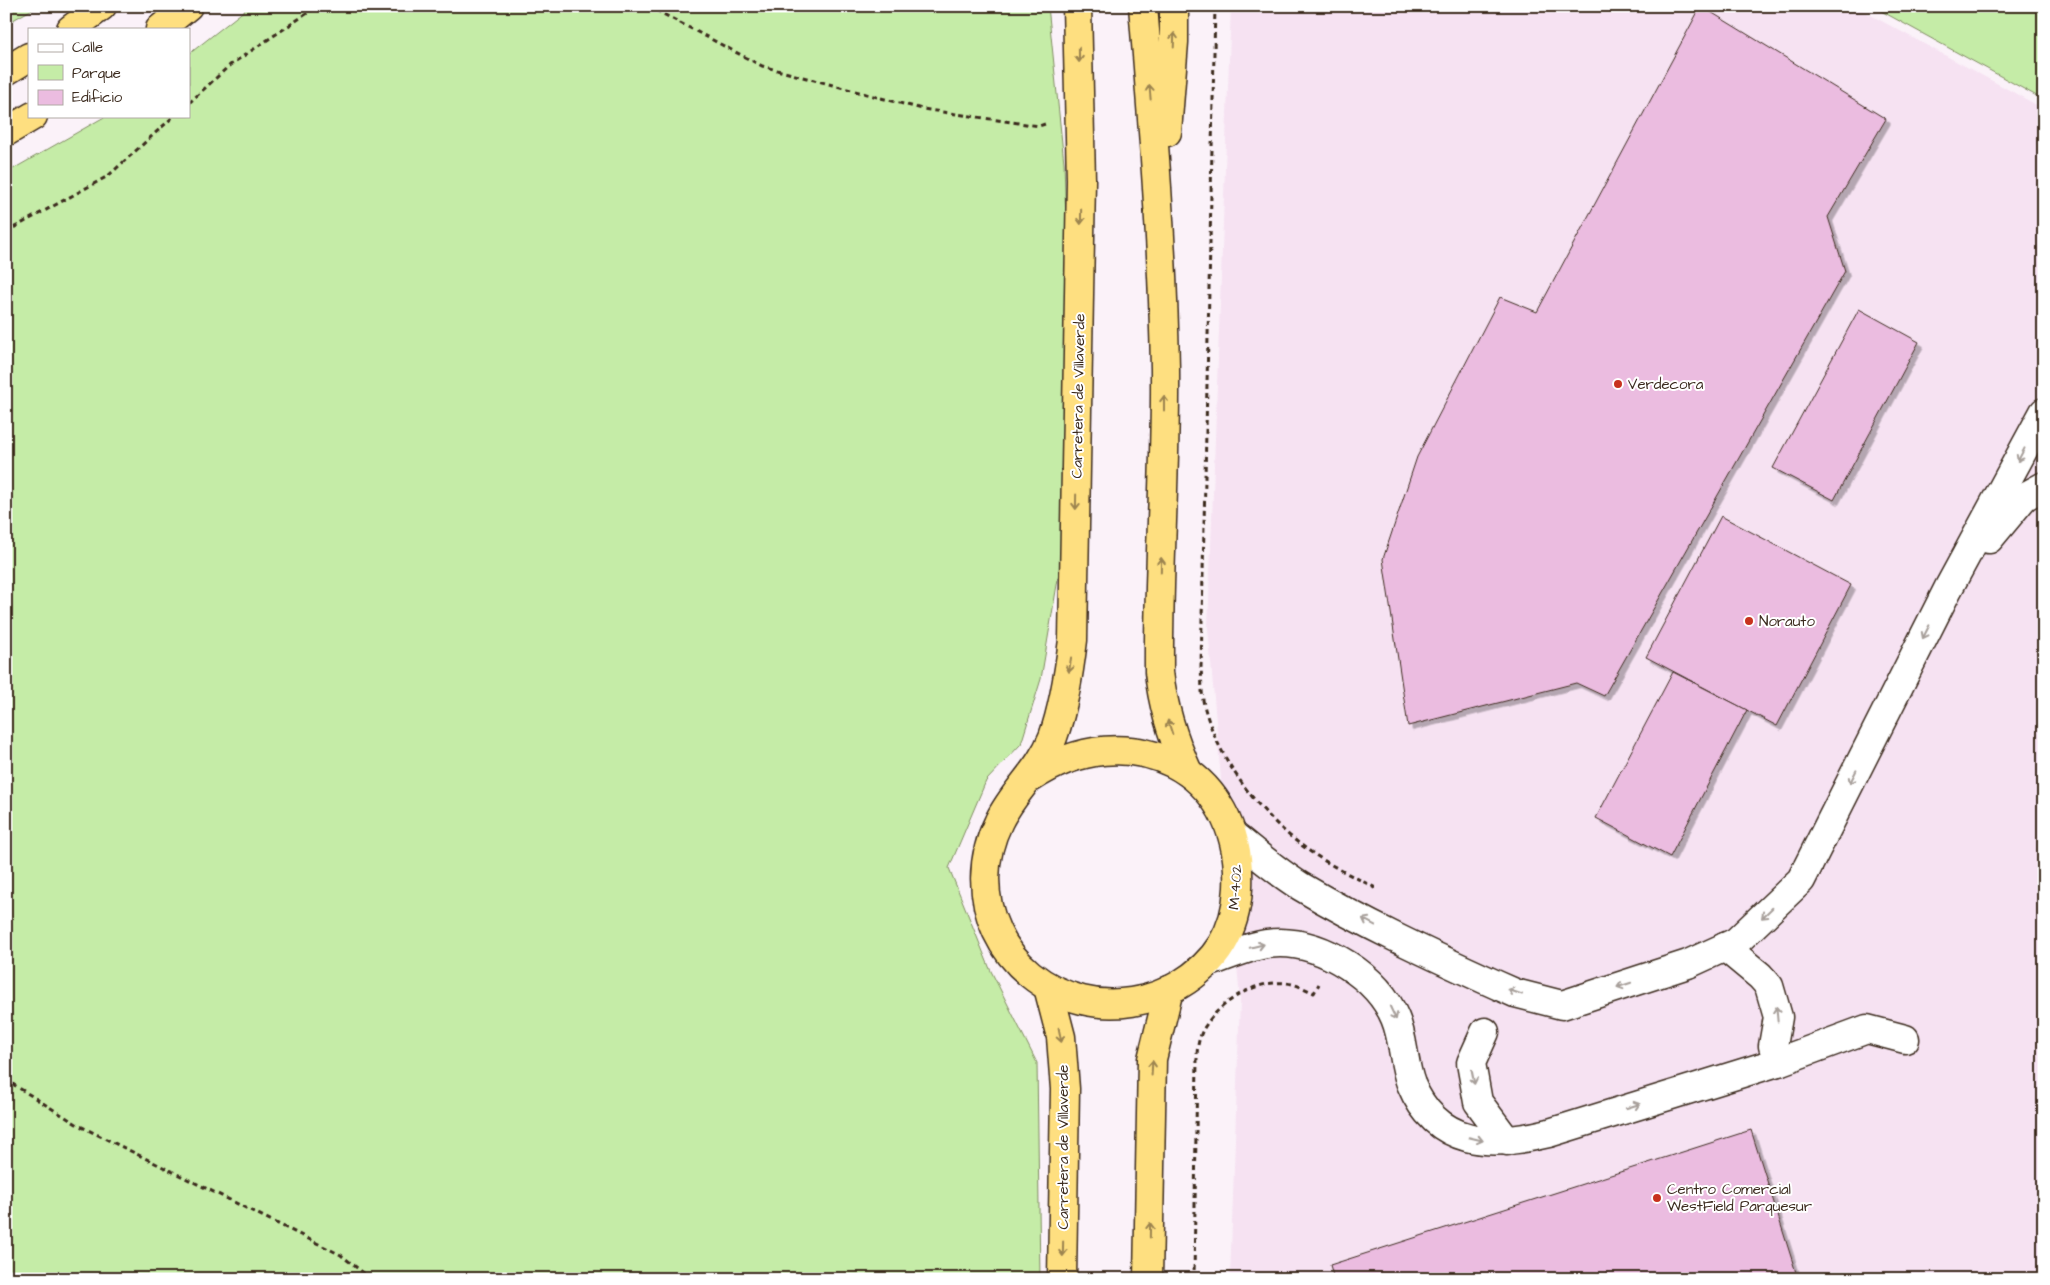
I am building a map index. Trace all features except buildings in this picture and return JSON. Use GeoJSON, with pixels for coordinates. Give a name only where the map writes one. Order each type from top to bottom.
{"type":"FeatureCollection","features":[{"type":"Feature","properties":{"kind":"highway"},"geometry":{"type":"LineString","coordinates":[[72,28],[102,6]]}},
{"type":"Feature","properties":{"kind":"highway"},"geometry":{"type":"LineString","coordinates":[[161,28],[188,6]]}},
{"type":"Feature","properties":{"kind":"highway","name":"Carretera de Villaverde"},"geometry":{"type":"LineString","coordinates":[[1031,778],[1041,763],[1053,736],[1070,668],[1073,640],[1080,254],[1080,113],[1076,6]]}},
{"type":"Feature","properties":{"kind":"highway"},"geometry":{"type":"LineString","coordinates":[[1144,6],[1156,152],[1165,370],[1159,672],[1170,727],[1188,772]]}},
{"type":"Feature","properties":{"kind":"highway"},"geometry":{"type":"LineString","coordinates":[[1160,228],[1174,42],[1174,6]]}},
{"type":"Feature","properties":{"kind":"highway"},"geometry":{"type":"LineString","coordinates":[[6,71],[28,58]]}},
{"type":"Feature","properties":{"kind":"highway"},"geometry":{"type":"LineString","coordinates":[[6,132],[29,118]]}},
{"type":"Feature","properties":{"kind":"highway"},"geometry":{"type":"LineString","coordinates":[[1048,987],[1018,964],[1004,946],[989,913],[985,886],[986,854],[1008,804],[1031,778],[1045,768],[1091,751],[1127,750],[1157,757],[1188,772]]}},
{"type":"Feature","properties":{"kind":"highway","name":"M-402"},"geometry":{"type":"LineString","coordinates":[[1048,987],[1067,996],[1109,1004],[1148,998],[1169,990],[1196,974],[1210,962],[1220,947],[1235,911],[1238,875],[1233,836],[1228,821],[1210,793],[1188,772]]}},
{"type":"Feature","properties":{"kind":"highway","name":"Carretera de Villaverde"},"geometry":{"type":"LineString","coordinates":[[1048,987],[1061,1037],[1065,1090],[1062,1279]]}},
{"type":"Feature","properties":{"kind":"highway"},"geometry":{"type":"LineString","coordinates":[[1148,1279],[1152,1059],[1169,990]]}},
{"type":"Feature","properties":{"kind":"lane"},"geometry":{"type":"LineString","coordinates":[[1233,836],[1265,862],[1300,886],[1387,932],[1496,986],[1562,1005],[1688,964],[1736,942],[1801,880],[1948,589],[2044,412]]}},
{"type":"Feature","properties":{"kind":"lane"},"geometry":{"type":"LineString","coordinates":[[1948,589],[2024,497],[2044,486]]}},
{"type":"Feature","properties":{"kind":"lane"},"geometry":{"type":"LineString","coordinates":[[1210,962],[1246,949],[1278,943],[1292,944],[1321,952],[1362,974],[1387,1001],[1400,1034],[1411,1083],[1428,1111],[1438,1123],[1453,1133],[1485,1142],[1549,1133],[1778,1062],[1868,1029],[1905,1039]]}},
{"type":"Feature","properties":{"kind":"lane"},"geometry":{"type":"LineString","coordinates":[[1725,946],[1755,971],[1769,986],[1778,1017],[1773,1046],[1778,1062]]}},
{"type":"Feature","properties":{"kind":"lane"},"geometry":{"type":"LineString","coordinates":[[1485,1032],[1470,1063],[1478,1102],[1507,1140]]}},
{"type":"Feature","properties":{"kind":"path"},"geometry":{"type":"LineString","coordinates":[[190,102],[230,65],[318,6]]}},
{"type":"Feature","properties":{"kind":"path"},"geometry":{"type":"LineString","coordinates":[[648,6],[762,66],[922,109],[1039,126],[1080,113]]}},
{"type":"Feature","properties":{"kind":"path"},"geometry":{"type":"LineString","coordinates":[[1215,6],[1202,657],[1204,704],[1227,760],[1272,820],[1317,856],[1374,887]]}},
{"type":"Feature","properties":{"kind":"path"},"geometry":{"type":"LineString","coordinates":[[6,232],[108,176],[172,118]]}},
{"type":"Feature","properties":{"kind":"path"},"geometry":{"type":"LineString","coordinates":[[1194,1279],[1197,1046],[1205,1025],[1225,1005],[1252,989],[1265,985],[1291,984],[1314,993]]}},
{"type":"Feature","properties":{"kind":"path"},"geometry":{"type":"LineString","coordinates":[[6,1077],[11,1083],[78,1125],[341,1255],[371,1279]]}},
{"type":"Feature","properties":{"kind":"shaded area"},"geometry":{"type":"Polygon","coordinates":[[[1231,6],[1854,6],[2044,109],[2044,1279],[1230,1279],[1240,1000],[1208,628],[1231,6]]]}},
{"type":"Feature","properties":{"kind":"green space"},"geometry":{"type":"Polygon","coordinates":[[[6,6],[38,6],[6,24],[6,6]]]}},
{"type":"Feature","properties":{"kind":"green space"},"geometry":{"type":"Polygon","coordinates":[[[250,6],[1048,6],[1064,163],[1072,399],[1060,567],[1041,679],[1021,744],[986,781],[949,868],[990,969],[1037,1063],[1040,1279],[6,1279],[6,173],[102,118],[190,118],[190,53],[250,6]]]}},
{"type":"Feature","properties":{"kind":"green space"},"geometry":{"type":"Polygon","coordinates":[[[1872,6],[2044,6],[2044,100],[1872,6]]]}},
{"type":"Feature","properties":{"kind":"place","name":"Verdecora"},"geometry":{"type":"Point","coordinates":[1618,384]}},
{"type":"Feature","properties":{"kind":"place","name":"Norauto"},"geometry":{"type":"Point","coordinates":[1749,621]}},
{"type":"Feature","properties":{"kind":"place","name":"Centro Comercial WestField Parquesur"},"geometry":{"type":"Point","coordinates":[1657,1198]}}]}
